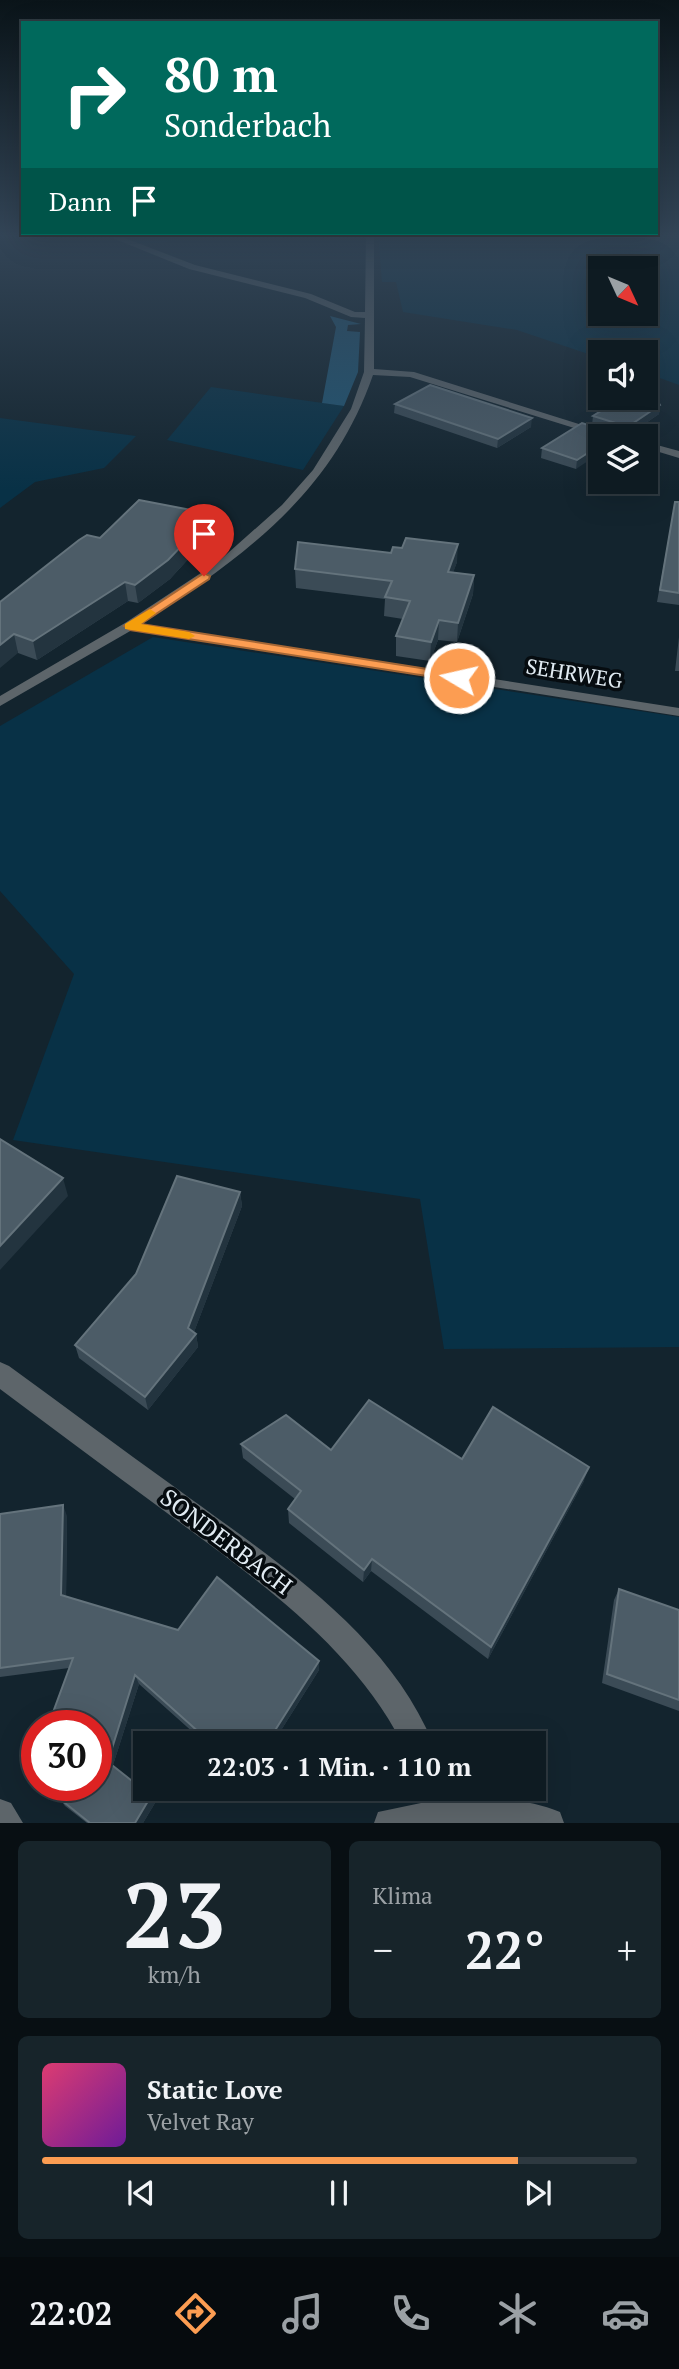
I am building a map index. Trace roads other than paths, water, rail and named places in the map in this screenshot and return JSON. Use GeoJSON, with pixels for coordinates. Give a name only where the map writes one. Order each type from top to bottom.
{"type":"FeatureCollection","features":[{"type":"Feature","properties":{"kind":"street"},"geometry":{"type":"LineString","coordinates":[[0,702],[130,626],[223,564],[286,507],[318,472],[356,409],[369,372],[371,320]]}},
{"type":"Feature","properties":{"kind":"street"},"geometry":{"type":"LineString","coordinates":[[369,372],[411,374],[588,429]]}},
{"type":"Feature","properties":{"kind":"street"},"geometry":{"type":"LineString","coordinates":[[658,449],[679,455]]}},
{"type":"Feature","properties":{"kind":"street","name":"SEHRWEG"},"geometry":{"type":"LineString","coordinates":[[130,626],[679,712]]}},
{"type":"Feature","properties":{"kind":"street","name":"SONDERBACH"},"geometry":{"type":"LineString","coordinates":[[0,1374],[293,1592],[363,1660],[413,1731]]}},
{"type":"Feature","properties":{"kind":"street"},"geometry":{"type":"LineString","coordinates":[[389,1823],[436,1802],[504,1812],[549,1823]]}},
{"type":"Feature","properties":{"kind":"street"},"geometry":{"type":"LineString","coordinates":[[0,1814],[8,1823]]}}]}
